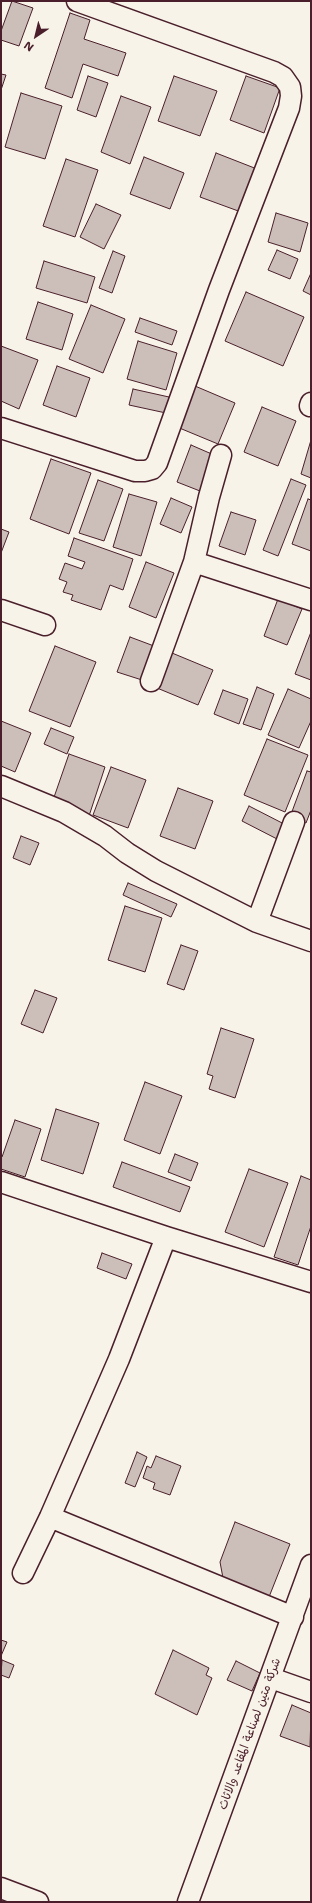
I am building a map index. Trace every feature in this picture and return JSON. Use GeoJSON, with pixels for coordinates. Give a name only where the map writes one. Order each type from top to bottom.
{"type":"FeatureCollection","features":[{"type":"Feature","properties":{"kind":"street"},"geometry":{"type":"LineString","coordinates":[[1,428],[135,471],[152,469],[157,463],[219,290],[292,96],[290,87],[283,77],[274,72],[123,9],[78,1]]}},
{"type":"Feature","properties":{"kind":"street"},"geometry":{"type":"LineString","coordinates":[[151,681],[194,562],[209,497],[221,455]]}},
{"type":"Feature","properties":{"kind":"street"},"geometry":{"type":"LineString","coordinates":[[194,562],[311,600]]}},
{"type":"Feature","properties":{"kind":"street"},"geometry":{"type":"LineString","coordinates":[[1,610],[45,625]]}},
{"type":"Feature","properties":{"kind":"street"},"geometry":{"type":"LineString","coordinates":[[1,786],[64,812],[105,836],[127,853],[156,871],[257,922],[311,942]]}},
{"type":"Feature","properties":{"kind":"street"},"geometry":{"type":"LineString","coordinates":[[257,922],[294,822]]}},
{"type":"Feature","properties":{"kind":"street"},"geometry":{"type":"LineString","coordinates":[[1,1182],[166,1237],[311,1282]]}},
{"type":"Feature","properties":{"kind":"street"},"geometry":{"type":"LineString","coordinates":[[23,1573],[50,1517],[119,1359],[166,1237]]}},
{"type":"Feature","properties":{"kind":"street"},"geometry":{"type":"LineString","coordinates":[[50,1517],[293,1617]]}},
{"type":"Feature","properties":{"kind":"street","name":"شركة متين لصناعة المقاعد والاثاث"},"geometry":{"type":"LineString","coordinates":[[188,1902],[311,1565]]}},
{"type":"Feature","properties":{"kind":"street"},"geometry":{"type":"LineString","coordinates":[[270,1678],[311,1692]]}},
{"type":"Feature","properties":{"kind":"street"},"geometry":{"type":"LineString","coordinates":[[1,1888],[38,1902]]}},
{"type":"Feature","properties":{"kind":"building"},"geometry":{"type":"Polygon","coordinates":[[[12,1],[33,8],[19,46],[1,40],[1,31],[12,1]]]}},
{"type":"Feature","properties":{"kind":"building"},"geometry":{"type":"Polygon","coordinates":[[[70,13],[90,20],[84,39],[126,53],[118,76],[83,64],[72,98],[45,88],[70,13]]]}},
{"type":"Feature","properties":{"kind":"building"},"geometry":{"type":"Polygon","coordinates":[[[1,74],[6,75],[1,90],[1,74]]]}},
{"type":"Feature","properties":{"kind":"building"},"geometry":{"type":"Polygon","coordinates":[[[88,76],[108,83],[96,117],[77,110],[88,76]]]}},
{"type":"Feature","properties":{"kind":"building"},"geometry":{"type":"Polygon","coordinates":[[[174,76],[217,91],[200,136],[158,121],[174,76]]]}},
{"type":"Feature","properties":{"kind":"building"},"geometry":{"type":"Polygon","coordinates":[[[246,76],[280,88],[264,133],[230,120],[246,76]]]}},
{"type":"Feature","properties":{"kind":"building"},"geometry":{"type":"Polygon","coordinates":[[[21,93],[62,106],[45,159],[5,147],[21,93]]]}},
{"type":"Feature","properties":{"kind":"building"},"geometry":{"type":"Polygon","coordinates":[[[121,96],[151,107],[130,164],[101,152],[121,96]]]}},
{"type":"Feature","properties":{"kind":"building"},"geometry":{"type":"Polygon","coordinates":[[[216,153],[257,169],[241,212],[200,197],[216,153]]]}},
{"type":"Feature","properties":{"kind":"building"},"geometry":{"type":"Polygon","coordinates":[[[144,157],[184,173],[170,209],[130,194],[144,157]]]}},
{"type":"Feature","properties":{"kind":"building"},"geometry":{"type":"Polygon","coordinates":[[[66,159],[98,170],[75,237],[43,226],[66,159]]]}},
{"type":"Feature","properties":{"kind":"building"},"geometry":{"type":"Polygon","coordinates":[[[96,204],[121,215],[104,249],[80,237],[96,204]]]}},
{"type":"Feature","properties":{"kind":"building"},"geometry":{"type":"Polygon","coordinates":[[[276,213],[308,223],[300,252],[268,242],[276,213]]]}},
{"type":"Feature","properties":{"kind":"building"},"geometry":{"type":"Polygon","coordinates":[[[277,250],[298,259],[290,279],[268,270],[277,250]]]}},
{"type":"Feature","properties":{"kind":"building"},"geometry":{"type":"Polygon","coordinates":[[[113,251],[125,256],[112,293],[99,288],[113,251]]]}},
{"type":"Feature","properties":{"kind":"building"},"geometry":{"type":"Polygon","coordinates":[[[44,261],[95,277],[87,303],[36,288],[44,261]]]}},
{"type":"Feature","properties":{"kind":"building"},"geometry":{"type":"Polygon","coordinates":[[[311,273],[311,295],[303,291],[311,273]]]}},
{"type":"Feature","properties":{"kind":"building"},"geometry":{"type":"Polygon","coordinates":[[[246,292],[304,317],[283,366],[225,341],[246,292]]]}},
{"type":"Feature","properties":{"kind":"building"},"geometry":{"type":"Polygon","coordinates":[[[38,302],[73,314],[62,350],[26,339],[38,302]]]}},
{"type":"Feature","properties":{"kind":"building"},"geometry":{"type":"Polygon","coordinates":[[[91,305],[125,319],[103,373],[69,359],[91,305]]]}},
{"type":"Feature","properties":{"kind":"building"},"geometry":{"type":"Polygon","coordinates":[[[140,318],[177,331],[172,345],[135,332],[140,318]]]}},
{"type":"Feature","properties":{"kind":"building"},"geometry":{"type":"Polygon","coordinates":[[[138,341],[177,353],[166,390],[127,379],[138,341]]]}},
{"type":"Feature","properties":{"kind":"building"},"geometry":{"type":"Polygon","coordinates":[[[1,346],[38,360],[19,409],[1,401],[1,346]]]}},
{"type":"Feature","properties":{"kind":"building"},"geometry":{"type":"Polygon","coordinates":[[[57,366],[90,378],[76,417],[43,405],[57,366]]]}},
{"type":"Feature","properties":{"kind":"building"},"geometry":{"type":"Polygon","coordinates":[[[195,386],[235,403],[218,444],[177,427],[195,386]]]}},
{"type":"Feature","properties":{"kind":"building"},"geometry":{"type":"Polygon","coordinates":[[[133,389],[169,397],[166,413],[129,405],[133,389]]]}},
{"type":"Feature","properties":{"kind":"building"},"geometry":{"type":"Polygon","coordinates":[[[262,407],[296,421],[278,466],[244,452],[262,407]]]}},
{"type":"Feature","properties":{"kind":"building"},"geometry":{"type":"Polygon","coordinates":[[[311,440],[311,478],[301,474],[311,440]]]}},
{"type":"Feature","properties":{"kind":"building"},"geometry":{"type":"Polygon","coordinates":[[[191,445],[214,455],[200,491],[177,482],[191,445]]]}},
{"type":"Feature","properties":{"kind":"building"},"geometry":{"type":"Polygon","coordinates":[[[51,459],[91,473],[69,534],[30,519],[51,459]]]}},
{"type":"Feature","properties":{"kind":"building"},"geometry":{"type":"Polygon","coordinates":[[[291,479],[306,485],[278,556],[263,550],[291,479]]]}},
{"type":"Feature","properties":{"kind":"building"},"geometry":{"type":"Polygon","coordinates":[[[98,480],[123,489],[104,541],[79,533],[98,480]]]}},
{"type":"Feature","properties":{"kind":"building"},"geometry":{"type":"Polygon","coordinates":[[[129,494],[157,502],[141,556],[113,547],[129,494]]]}},
{"type":"Feature","properties":{"kind":"building"},"geometry":{"type":"Polygon","coordinates":[[[171,498],[192,507],[181,533],[160,524],[171,498]]]}},
{"type":"Feature","properties":{"kind":"building"},"geometry":{"type":"Polygon","coordinates":[[[308,499],[311,500],[311,551],[292,544],[308,499]]]}},
{"type":"Feature","properties":{"kind":"building"},"geometry":{"type":"Polygon","coordinates":[[[231,512],[256,520],[245,555],[219,546],[231,512]]]}},
{"type":"Feature","properties":{"kind":"building"},"geometry":{"type":"Polygon","coordinates":[[[1,529],[9,532],[1,553],[1,529]]]}},
{"type":"Feature","properties":{"kind":"building"},"geometry":{"type":"Polygon","coordinates":[[[74,538],[133,559],[123,590],[110,585],[101,610],[71,600],[73,595],[63,592],[67,582],[59,579],[65,563],[82,569],[85,562],[68,556],[74,538]]]}},
{"type":"Feature","properties":{"kind":"building"},"geometry":{"type":"Polygon","coordinates":[[[146,562],[174,573],[156,618],[129,607],[146,562]]]}},
{"type":"Feature","properties":{"kind":"building"},"geometry":{"type":"Polygon","coordinates":[[[278,599],[302,609],[287,645],[264,636],[278,599]]]}},
{"type":"Feature","properties":{"kind":"building"},"geometry":{"type":"Polygon","coordinates":[[[311,632],[311,680],[295,674],[311,632]]]}},
{"type":"Feature","properties":{"kind":"building"},"geometry":{"type":"Polygon","coordinates":[[[130,637],[154,646],[142,680],[117,672],[130,637]]]}},
{"type":"Feature","properties":{"kind":"building"},"geometry":{"type":"Polygon","coordinates":[[[55,646],[96,662],[70,727],[29,711],[55,646]]]}},
{"type":"Feature","properties":{"kind":"building"},"geometry":{"type":"Polygon","coordinates":[[[172,653],[213,670],[198,705],[157,688],[172,653]]]}},
{"type":"Feature","properties":{"kind":"building"},"geometry":{"type":"Polygon","coordinates":[[[257,687],[274,694],[261,730],[243,724],[257,687]]]}},
{"type":"Feature","properties":{"kind":"building"},"geometry":{"type":"Polygon","coordinates":[[[288,689],[311,699],[311,721],[299,748],[268,735],[288,689]]]}},
{"type":"Feature","properties":{"kind":"building"},"geometry":{"type":"Polygon","coordinates":[[[223,690],[248,699],[239,724],[214,714],[223,690]]]}},
{"type":"Feature","properties":{"kind":"building"},"geometry":{"type":"Polygon","coordinates":[[[1,721],[31,733],[15,772],[1,766],[1,721]]]}},
{"type":"Feature","properties":{"kind":"building"},"geometry":{"type":"Polygon","coordinates":[[[51,728],[74,737],[67,754],[44,744],[51,728]]]}},
{"type":"Feature","properties":{"kind":"building"},"geometry":{"type":"Polygon","coordinates":[[[267,739],[308,755],[285,812],[244,795],[267,739]]]}},
{"type":"Feature","properties":{"kind":"building"},"geometry":{"type":"Polygon","coordinates":[[[69,754],[105,767],[89,816],[52,803],[69,754]]]}},
{"type":"Feature","properties":{"kind":"building"},"geometry":{"type":"Polygon","coordinates":[[[111,767],[146,780],[128,828],[93,815],[111,767]]]}},
{"type":"Feature","properties":{"kind":"building"},"geometry":{"type":"Polygon","coordinates":[[[307,771],[311,772],[311,810],[306,823],[290,817],[307,771]]]}},
{"type":"Feature","properties":{"kind":"building"},"geometry":{"type":"Polygon","coordinates":[[[178,788],[213,801],[195,849],[160,836],[178,788]]]}},
{"type":"Feature","properties":{"kind":"building"},"geometry":{"type":"Polygon","coordinates":[[[249,806],[286,825],[279,840],[242,821],[249,806]]]}},
{"type":"Feature","properties":{"kind":"building"},"geometry":{"type":"Polygon","coordinates":[[[21,836],[39,843],[30,865],[13,858],[21,836]]]}},
{"type":"Feature","properties":{"kind":"building"},"geometry":{"type":"Polygon","coordinates":[[[128,883],[177,904],[171,917],[123,895],[128,883]]]}},
{"type":"Feature","properties":{"kind":"building"},"geometry":{"type":"Polygon","coordinates":[[[125,906],[162,918],[145,972],[108,960],[125,906]]]}},
{"type":"Feature","properties":{"kind":"building"},"geometry":{"type":"Polygon","coordinates":[[[181,945],[198,951],[184,990],[167,984],[181,945]]]}},
{"type":"Feature","properties":{"kind":"building"},"geometry":{"type":"Polygon","coordinates":[[[35,990],[57,998],[43,1033],[21,1024],[35,990]]]}},
{"type":"Feature","properties":{"kind":"building"},"geometry":{"type":"Polygon","coordinates":[[[221,1028],[254,1039],[235,1098],[209,1089],[213,1076],[207,1074],[221,1028]]]}},
{"type":"Feature","properties":{"kind":"building"},"geometry":{"type":"Polygon","coordinates":[[[145,1082],[182,1096],[160,1154],[124,1140],[145,1082]]]}},
{"type":"Feature","properties":{"kind":"building"},"geometry":{"type":"Polygon","coordinates":[[[56,1109],[99,1123],[83,1174],[41,1160],[56,1109]]]}},
{"type":"Feature","properties":{"kind":"building"},"geometry":{"type":"Polygon","coordinates":[[[15,1120],[41,1129],[25,1177],[1,1169],[1,1156],[2,1157],[15,1120]]]}},
{"type":"Feature","properties":{"kind":"building"},"geometry":{"type":"Polygon","coordinates":[[[175,1154],[198,1163],[191,1181],[168,1172],[175,1154]]]}},
{"type":"Feature","properties":{"kind":"building"},"geometry":{"type":"Polygon","coordinates":[[[122,1162],[190,1187],[180,1212],[113,1187],[122,1162]]]}},
{"type":"Feature","properties":{"kind":"building"},"geometry":{"type":"Polygon","coordinates":[[[249,1169],[288,1183],[264,1247],[225,1232],[249,1169]]]}},
{"type":"Feature","properties":{"kind":"building"},"geometry":{"type":"Polygon","coordinates":[[[301,1176],[311,1180],[311,1226],[298,1265],[274,1257],[301,1176]]]}},
{"type":"Feature","properties":{"kind":"building"},"geometry":{"type":"Polygon","coordinates":[[[102,1253],[132,1264],[126,1279],[97,1268],[102,1253]]]}},
{"type":"Feature","properties":{"kind":"building"},"geometry":{"type":"Polygon","coordinates":[[[137,1452],[147,1457],[135,1487],[125,1483],[137,1452]]]}},
{"type":"Feature","properties":{"kind":"building"},"geometry":{"type":"Polygon","coordinates":[[[156,1456],[181,1466],[170,1495],[153,1489],[155,1483],[143,1478],[147,1466],[151,1468],[156,1456]]]}},
{"type":"Feature","properties":{"kind":"building"},"geometry":{"type":"Polygon","coordinates":[[[235,1522],[290,1544],[269,1597],[223,1578],[220,1562],[235,1522]]]}},
{"type":"Feature","properties":{"kind":"building"},"geometry":{"type":"Polygon","coordinates":[[[1,1640],[7,1642],[1,1656],[1,1640]]]}},
{"type":"Feature","properties":{"kind":"building"},"geometry":{"type":"Polygon","coordinates":[[[173,1650],[209,1668],[206,1675],[212,1678],[197,1715],[155,1694],[173,1650]]]}},
{"type":"Feature","properties":{"kind":"building"},"geometry":{"type":"Polygon","coordinates":[[[2,1660],[14,1665],[9,1678],[1,1675],[2,1660]]]}},
{"type":"Feature","properties":{"kind":"building"},"geometry":{"type":"Polygon","coordinates":[[[236,1661],[260,1673],[252,1691],[227,1680],[236,1661]]]}},
{"type":"Feature","properties":{"kind":"building"},"geometry":{"type":"Polygon","coordinates":[[[292,1705],[311,1713],[310,1747],[280,1736],[292,1705]]]}}]}
